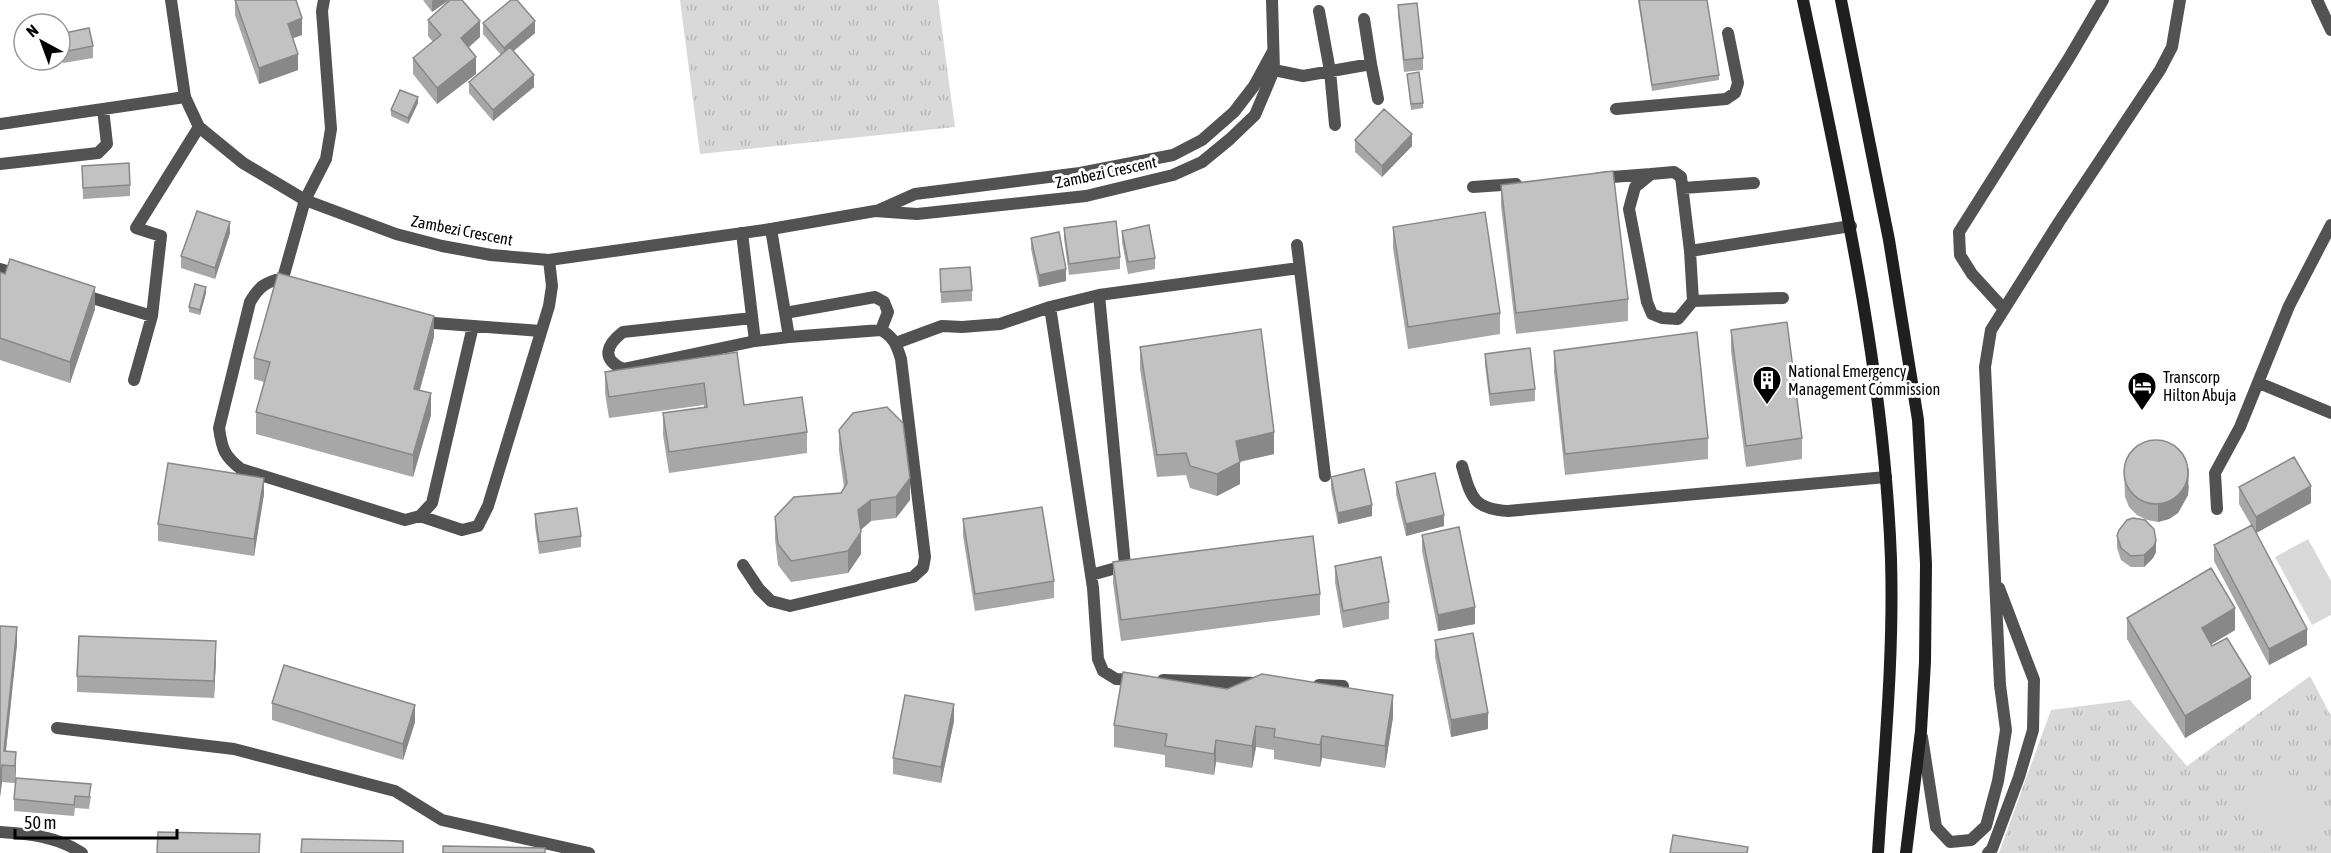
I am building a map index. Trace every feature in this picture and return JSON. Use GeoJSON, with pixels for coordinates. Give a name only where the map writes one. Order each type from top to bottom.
{"type":"FeatureCollection","features":[{"type":"Feature","properties":{"kind":"main road"},"geometry":{"type":"LineString","coordinates":[[1803,0],[1851,226],[1881,421],[1886,477],[1891,560],[1890,668],[1878,853]]}},
{"type":"Feature","properties":{"kind":"main road"},"geometry":{"type":"LineString","coordinates":[[1841,0],[1889,240],[1918,420],[1926,564],[1925,662],[1922,731],[1906,853]]}},
{"type":"Feature","properties":{"kind":"street","name":"Zambezi Crescent"},"geometry":{"type":"LineString","coordinates":[[171,0],[184,97],[199,127],[243,163],[305,200],[396,234],[490,255],[549,260],[771,229],[875,211],[915,194],[1080,173],[1173,155],[1202,140],[1234,112],[1254,86],[1274,49]]}},
{"type":"Feature","properties":{"kind":"street"},"geometry":{"type":"LineString","coordinates":[[324,0],[322,10],[331,129],[326,159],[305,200],[288,280],[268,282],[257,289],[250,302],[219,428],[221,444],[227,458],[241,469],[394,517],[405,520],[420,516],[432,503],[473,326]]}},
{"type":"Feature","properties":{"kind":"street","name":"Zambezi Crescent"},"geometry":{"type":"LineString","coordinates":[[875,211],[917,214],[1086,196],[1173,175],[1202,162],[1255,115],[1274,70],[1272,0]]}},
{"type":"Feature","properties":{"kind":"street"},"geometry":{"type":"LineString","coordinates":[[2004,309],[1972,274],[1960,255],[1959,232],[2103,0]]}},
{"type":"Feature","properties":{"kind":"street"},"geometry":{"type":"LineString","coordinates":[[1922,731],[1936,827],[1950,842],[1971,840],[1986,826],[1998,781],[2006,730],[2000,685],[1985,367],[1991,330],[2059,222],[2160,70],[2172,47],[2180,0]]}},
{"type":"Feature","properties":{"kind":"street"},"geometry":{"type":"LineString","coordinates":[[2317,0],[2331,30]]}},
{"type":"Feature","properties":{"kind":"street"},"geometry":{"type":"LineString","coordinates":[[1319,11],[1330,71],[1335,125]]}},
{"type":"Feature","properties":{"kind":"street"},"geometry":{"type":"LineString","coordinates":[[1364,19],[1378,99]]}},
{"type":"Feature","properties":{"kind":"street"},"geometry":{"type":"LineString","coordinates":[[1616,109],[1726,99],[1735,93],[1738,83],[1728,33]]}},
{"type":"Feature","properties":{"kind":"street"},"geometry":{"type":"LineString","coordinates":[[1274,70],[1303,76],[1371,64]]}},
{"type":"Feature","properties":{"kind":"street"},"geometry":{"type":"LineString","coordinates":[[0,124],[184,97]]}},
{"type":"Feature","properties":{"kind":"street"},"geometry":{"type":"LineString","coordinates":[[0,164],[98,153],[107,144],[103,109]]}},
{"type":"Feature","properties":{"kind":"street"},"geometry":{"type":"LineString","coordinates":[[134,380],[152,316],[161,236],[136,228],[199,127]]}},
{"type":"Feature","properties":{"kind":"street"},"geometry":{"type":"LineString","coordinates":[[1591,178],[1674,172],[1681,177],[1690,251],[1693,301],[1678,319],[1662,318],[1652,314],[1647,302],[1629,209],[1635,187],[1651,174]]}},
{"type":"Feature","properties":{"kind":"street"},"geometry":{"type":"LineString","coordinates":[[1473,187],[1532,183]]}},
{"type":"Feature","properties":{"kind":"street"},"geometry":{"type":"LineString","coordinates":[[1683,188],[1754,183]]}},
{"type":"Feature","properties":{"kind":"street"},"geometry":{"type":"LineString","coordinates":[[2217,509],[2215,473],[2240,427],[2289,306],[2331,225]]}},
{"type":"Feature","properties":{"kind":"street"},"geometry":{"type":"LineString","coordinates":[[1690,251],[1851,226]]}},
{"type":"Feature","properties":{"kind":"street"},"geometry":{"type":"LineString","coordinates":[[771,229],[789,337]]}},
{"type":"Feature","properties":{"kind":"street"},"geometry":{"type":"LineString","coordinates":[[742,233],[755,341]]}},
{"type":"Feature","properties":{"kind":"street"},"geometry":{"type":"LineString","coordinates":[[1297,245],[1325,476]]}},
{"type":"Feature","properties":{"kind":"street"},"geometry":{"type":"LineString","coordinates":[[420,516],[462,530],[478,526],[488,506],[549,306],[552,286],[549,260]]}},
{"type":"Feature","properties":{"kind":"street"},"geometry":{"type":"LineString","coordinates":[[896,343],[942,326],[1000,324],[1050,307],[1099,296],[1299,268]]}},
{"type":"Feature","properties":{"kind":"street"},"geometry":{"type":"LineString","coordinates":[[0,269],[33,279]]}},
{"type":"Feature","properties":{"kind":"street"},"geometry":{"type":"LineString","coordinates":[[65,289],[152,316]]}},
{"type":"Feature","properties":{"kind":"street"},"geometry":{"type":"LineString","coordinates":[[1091,575],[1131,564],[1099,296]]}},
{"type":"Feature","properties":{"kind":"street"},"geometry":{"type":"LineString","coordinates":[[785,312],[875,297],[884,302],[888,312],[881,330]]}},
{"type":"Feature","properties":{"kind":"street"},"geometry":{"type":"LineString","coordinates":[[1693,301],[1783,298]]}},
{"type":"Feature","properties":{"kind":"street"},"geometry":{"type":"LineString","coordinates":[[1050,307],[1091,575],[1098,659],[1103,671],[1116,679],[1271,684]]}},
{"type":"Feature","properties":{"kind":"street"},"geometry":{"type":"LineString","coordinates":[[413,318],[434,323],[541,331]]}},
{"type":"Feature","properties":{"kind":"street"},"geometry":{"type":"LineString","coordinates":[[743,565],[759,589],[771,601],[790,606],[913,578],[923,568],[925,557],[901,359],[896,343],[888,334],[881,330],[755,341],[623,369],[614,365],[609,356],[608,348],[612,340],[622,332],[752,318]]}},
{"type":"Feature","properties":{"kind":"street"},"geometry":{"type":"LineString","coordinates":[[2259,383],[2331,413]]}},
{"type":"Feature","properties":{"kind":"street"},"geometry":{"type":"LineString","coordinates":[[1461,466],[1470,493],[1478,505],[1491,510],[1508,511],[1886,477]]}},
{"type":"Feature","properties":{"kind":"street"},"geometry":{"type":"LineString","coordinates":[[1988,853],[1992,849],[2019,777],[2033,730],[2034,680],[1996,579]]}},
{"type":"Feature","properties":{"kind":"street"},"geometry":{"type":"LineString","coordinates":[[1307,685],[1342,686]]}},
{"type":"Feature","properties":{"kind":"street"},"geometry":{"type":"LineString","coordinates":[[57,728],[234,749],[395,791],[442,820],[589,853]]}},
{"type":"Feature","properties":{"kind":"street"},"geometry":{"type":"LineString","coordinates":[[0,832],[39,834],[67,843],[82,853]]}},
{"type":"Feature","properties":{"kind":"green space"},"geometry":{"type":"Polygon","coordinates":[[[680,0],[938,0],[955,127],[700,154],[680,0]]]}},
{"type":"Feature","properties":{"kind":"green space"},"geometry":{"type":"Polygon","coordinates":[[[2308,539],[2331,581],[2331,615],[2312,625],[2275,557],[2308,539]]]}},
{"type":"Feature","properties":{"kind":"green space"},"geometry":{"type":"Polygon","coordinates":[[[2310,676],[2331,716],[2331,853],[1999,853],[2051,710],[2130,700],[2187,766],[2310,676]]]}},
{"type":"Feature","properties":{"kind":"green space"},"geometry":{"type":"Polygon","coordinates":[[[2276,767],[2327,824],[2295,852],[2244,796],[2276,767]]]}},
{"type":"Feature","properties":{"kind":"building"},"geometry":{"type":"Polygon","coordinates":[[[235,0],[296,0],[302,18],[288,24],[298,54],[259,68],[235,0]]]}},
{"type":"Feature","properties":{"kind":"building"},"geometry":{"type":"Polygon","coordinates":[[[450,0],[462,0],[480,21],[461,38],[476,57],[437,88],[413,58],[441,35],[428,20],[450,0]]]}},
{"type":"Feature","properties":{"kind":"building"},"geometry":{"type":"Polygon","coordinates":[[[511,0],[517,0],[535,21],[504,48],[483,23],[511,0]]]}},
{"type":"Feature","properties":{"kind":"building"},"geometry":{"type":"Polygon","coordinates":[[[1639,0],[1707,0],[1719,75],[1652,85],[1639,0]]]}},
{"type":"Feature","properties":{"kind":"building"},"geometry":{"type":"Polygon","coordinates":[[[1417,3],[1423,58],[1404,60],[1398,5],[1417,3]]]}},
{"type":"Feature","properties":{"kind":"building"},"geometry":{"type":"Polygon","coordinates":[[[89,28],[93,46],[72,50],[72,32],[89,28]]]}},
{"type":"Feature","properties":{"kind":"building"},"geometry":{"type":"Polygon","coordinates":[[[510,47],[534,75],[493,110],[469,82],[510,47]]]}},
{"type":"Feature","properties":{"kind":"building"},"geometry":{"type":"Polygon","coordinates":[[[1419,72],[1423,103],[1411,104],[1407,74],[1419,72]]]}},
{"type":"Feature","properties":{"kind":"building"},"geometry":{"type":"Polygon","coordinates":[[[400,90],[418,97],[408,118],[391,110],[400,90]]]}},
{"type":"Feature","properties":{"kind":"building"},"geometry":{"type":"Polygon","coordinates":[[[1384,109],[1412,134],[1382,166],[1355,140],[1384,109]]]}},
{"type":"Feature","properties":{"kind":"building"},"geometry":{"type":"Polygon","coordinates":[[[129,163],[130,185],[83,188],[82,166],[129,163]]]}},
{"type":"Feature","properties":{"kind":"building"},"geometry":{"type":"Polygon","coordinates":[[[1613,171],[1628,299],[1516,313],[1501,185],[1613,171]]]}},
{"type":"Feature","properties":{"kind":"building"},"geometry":{"type":"Polygon","coordinates":[[[197,211],[230,222],[215,268],[181,256],[197,211]]]}},
{"type":"Feature","properties":{"kind":"building"},"geometry":{"type":"Polygon","coordinates":[[[1485,212],[1500,313],[1408,327],[1393,227],[1485,212]]]}},
{"type":"Feature","properties":{"kind":"building"},"geometry":{"type":"Polygon","coordinates":[[[1116,221],[1120,257],[1069,264],[1064,228],[1116,221]]]}},
{"type":"Feature","properties":{"kind":"building"},"geometry":{"type":"Polygon","coordinates":[[[1149,225],[1155,258],[1128,262],[1122,231],[1149,225]]]}},
{"type":"Feature","properties":{"kind":"building"},"geometry":{"type":"Polygon","coordinates":[[[1059,232],[1066,269],[1039,275],[1031,238],[1059,232]]]}},
{"type":"Feature","properties":{"kind":"building"},"geometry":{"type":"Polygon","coordinates":[[[10,259],[95,287],[70,362],[0,338],[0,272],[5,274],[10,259]]]}},
{"type":"Feature","properties":{"kind":"building"},"geometry":{"type":"Polygon","coordinates":[[[970,267],[972,290],[941,292],[940,269],[970,267]]]}},
{"type":"Feature","properties":{"kind":"building"},"geometry":{"type":"Polygon","coordinates":[[[278,273],[434,316],[414,389],[431,393],[413,455],[256,412],[270,362],[254,358],[278,273]]]}},
{"type":"Feature","properties":{"kind":"building"},"geometry":{"type":"Polygon","coordinates":[[[195,284],[206,287],[200,310],[189,307],[195,284]]]}},
{"type":"Feature","properties":{"kind":"building","name":"National Emergency Management Commission"},"geometry":{"type":"Polygon","coordinates":[[[1787,322],[1802,438],[1746,446],[1731,330],[1787,322]]]}},
{"type":"Feature","properties":{"kind":"building"},"geometry":{"type":"Polygon","coordinates":[[[1261,329],[1274,432],[1236,441],[1240,462],[1217,474],[1190,466],[1186,453],[1157,455],[1140,347],[1261,329]]]}},
{"type":"Feature","properties":{"kind":"building"},"geometry":{"type":"Polygon","coordinates":[[[1697,332],[1708,438],[1565,454],[1554,351],[1697,332]]]}},
{"type":"Feature","properties":{"kind":"building"},"geometry":{"type":"Polygon","coordinates":[[[1530,348],[1535,389],[1490,394],[1485,354],[1530,348]]]}},
{"type":"Feature","properties":{"kind":"building"},"geometry":{"type":"Polygon","coordinates":[[[737,352],[744,405],[802,397],[807,432],[669,452],[663,413],[707,407],[704,383],[609,397],[605,372],[737,352]]]}},
{"type":"Feature","properties":{"kind":"building"},"geometry":{"type":"Polygon","coordinates":[[[887,407],[903,423],[910,478],[896,497],[871,500],[858,510],[861,532],[848,551],[791,561],[778,544],[775,517],[794,497],[841,493],[847,483],[839,430],[853,413],[887,407]]]}},
{"type":"Feature","properties":{"kind":"building"},"geometry":{"type":"Polygon","coordinates":[[[2156,440],[2168,442],[2179,449],[2186,460],[2188,472],[2186,484],[2179,495],[2168,502],[2156,504],[2144,502],[2133,495],[2126,484],[2124,472],[2126,460],[2133,449],[2144,442],[2156,440]]]}},
{"type":"Feature","properties":{"kind":"building"},"geometry":{"type":"Polygon","coordinates":[[[2294,457],[2311,486],[2256,517],[2239,487],[2294,457]]]}},
{"type":"Feature","properties":{"kind":"building"},"geometry":{"type":"Polygon","coordinates":[[[168,463],[264,478],[254,539],[158,524],[168,463]]]}},
{"type":"Feature","properties":{"kind":"building"},"geometry":{"type":"Polygon","coordinates":[[[1364,469],[1372,505],[1338,513],[1331,477],[1364,469]]]}},
{"type":"Feature","properties":{"kind":"building"},"geometry":{"type":"Polygon","coordinates":[[[1435,473],[1444,515],[1406,524],[1396,482],[1435,473]]]}},
{"type":"Feature","properties":{"kind":"building"},"geometry":{"type":"Polygon","coordinates":[[[1042,507],[1054,581],[975,594],[963,519],[1042,507]]]}},
{"type":"Feature","properties":{"kind":"building"},"geometry":{"type":"Polygon","coordinates":[[[577,508],[581,536],[539,542],[535,514],[577,508]]]}},
{"type":"Feature","properties":{"kind":"building"},"geometry":{"type":"Polygon","coordinates":[[[2133,518],[2145,520],[2154,529],[2156,541],[2144,555],[2131,556],[2121,548],[2117,536],[2127,520],[2133,518]]]}},
{"type":"Feature","properties":{"kind":"building"},"geometry":{"type":"Polygon","coordinates":[[[2252,525],[2307,629],[2269,649],[2214,545],[2252,525]]]}},
{"type":"Feature","properties":{"kind":"building"},"geometry":{"type":"Polygon","coordinates":[[[1459,527],[1475,607],[1438,615],[1422,535],[1459,527]]]}},
{"type":"Feature","properties":{"kind":"building"},"geometry":{"type":"Polygon","coordinates":[[[1313,536],[1320,594],[1121,620],[1113,562],[1313,536]]]}},
{"type":"Feature","properties":{"kind":"building"},"geometry":{"type":"Polygon","coordinates":[[[1381,557],[1389,602],[1343,611],[1335,566],[1381,557]]]}},
{"type":"Feature","properties":{"kind":"building"},"geometry":{"type":"Polygon","coordinates":[[[2211,568],[2235,608],[2202,628],[2212,646],[2227,638],[2251,677],[2185,716],[2127,618],[2211,568]]]}},
{"type":"Feature","properties":{"kind":"building"},"geometry":{"type":"Polygon","coordinates":[[[0,626],[17,627],[4,751],[16,752],[15,766],[2,765],[0,780],[0,626]]]}},
{"type":"Feature","properties":{"kind":"building"},"geometry":{"type":"Polygon","coordinates":[[[1473,633],[1488,713],[1451,720],[1435,640],[1473,633]]]}},
{"type":"Feature","properties":{"kind":"building"},"geometry":{"type":"Polygon","coordinates":[[[79,636],[216,641],[214,681],[77,676],[79,636]]]}},
{"type":"Feature","properties":{"kind":"building"},"geometry":{"type":"Polygon","coordinates":[[[284,665],[415,705],[403,744],[272,703],[284,665]]]}},
{"type":"Feature","properties":{"kind":"building"},"geometry":{"type":"Polygon","coordinates":[[[1123,672],[1227,689],[1262,674],[1393,695],[1385,746],[1322,736],[1320,745],[1274,737],[1275,729],[1256,726],[1252,746],[1216,740],[1214,754],[1165,746],[1167,734],[1114,725],[1123,672]]]}},
{"type":"Feature","properties":{"kind":"building"},"geometry":{"type":"Polygon","coordinates":[[[905,695],[954,704],[941,767],[893,758],[905,695]]]}},
{"type":"Feature","properties":{"kind":"building"},"geometry":{"type":"Polygon","coordinates":[[[16,778],[91,784],[89,797],[75,796],[74,805],[14,799],[16,778]]]}},
{"type":"Feature","properties":{"kind":"building"},"geometry":{"type":"Polygon","coordinates":[[[158,832],[260,834],[259,853],[157,853],[158,832]]]}},
{"type":"Feature","properties":{"kind":"building"},"geometry":{"type":"Polygon","coordinates":[[[1673,835],[1748,847],[1747,853],[1670,853],[1673,835]]]}},
{"type":"Feature","properties":{"kind":"building"},"geometry":{"type":"Polygon","coordinates":[[[302,839],[403,841],[403,853],[301,853],[302,839]]]}},
{"type":"Feature","properties":{"kind":"building"},"geometry":{"type":"Polygon","coordinates":[[[443,846],[545,848],[545,853],[443,853],[443,846]]]}},
{"type":"Feature","properties":{"kind":"place","name":"National Emergency Management Commission"},"geometry":{"type":"Point","coordinates":[1767,406]}},
{"type":"Feature","properties":{"kind":"place","name":"Transcorp Hilton Abuja"},"geometry":{"type":"Point","coordinates":[2142,412]}}]}
